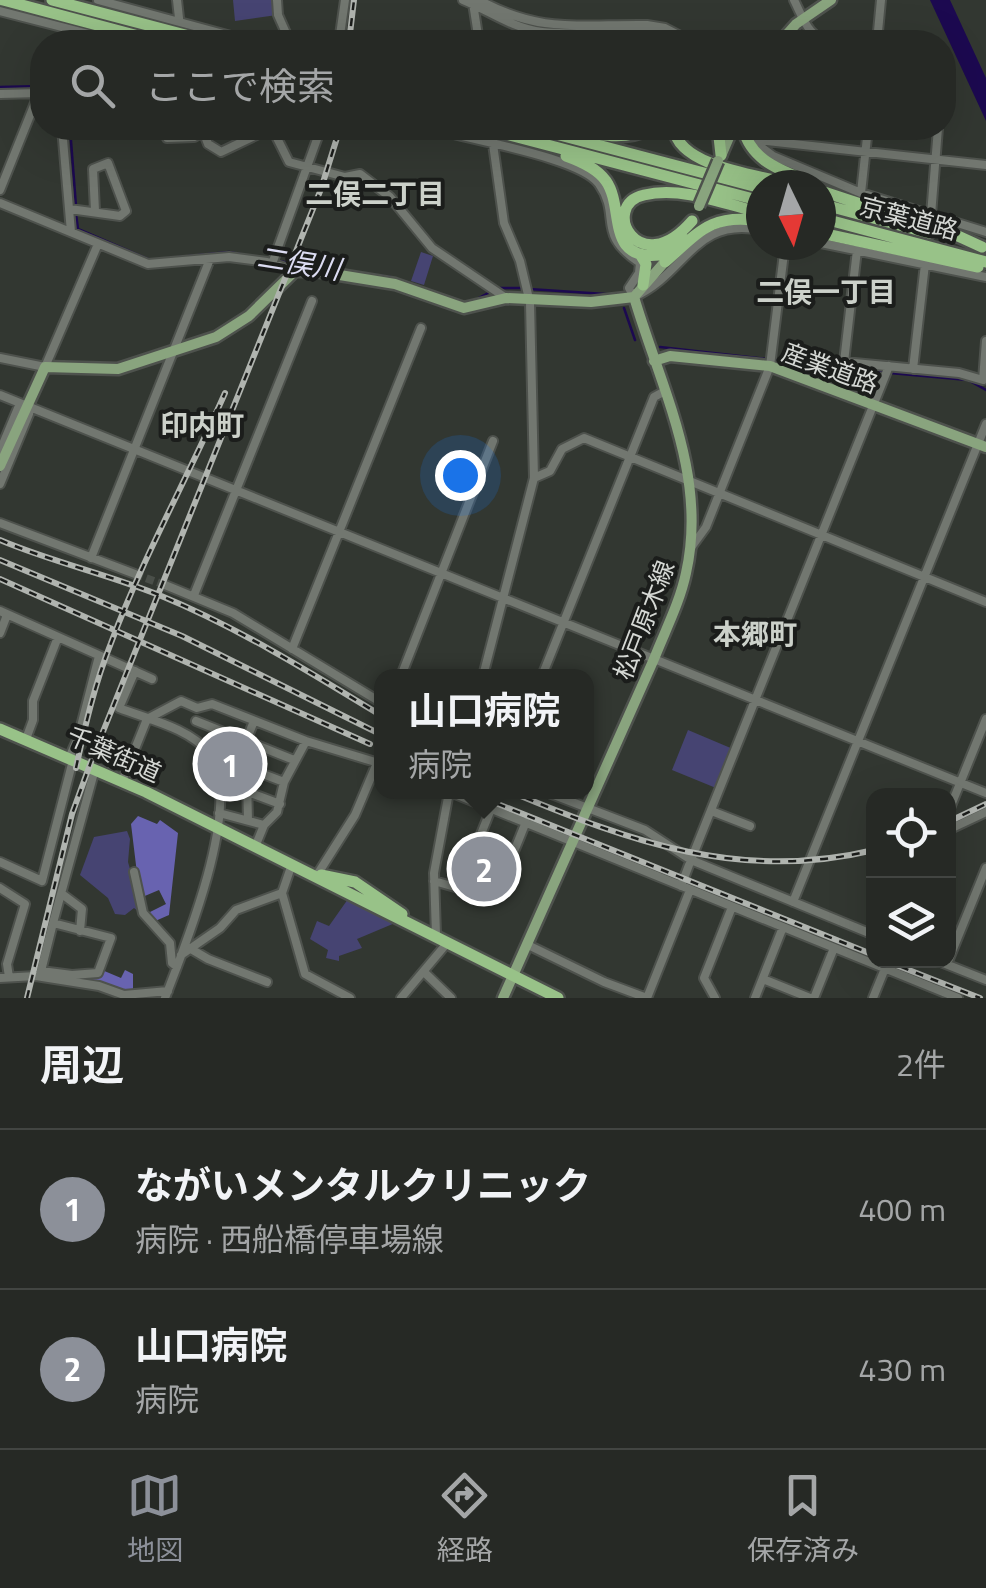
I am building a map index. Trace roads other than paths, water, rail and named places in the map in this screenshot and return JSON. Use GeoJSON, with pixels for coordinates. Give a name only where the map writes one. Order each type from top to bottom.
{"type":"FeatureCollection","features":[{"type":"Feature","properties":{"kind":"highway"},"geometry":{"type":"LineString","coordinates":[[2,0],[116,30]]}},
{"type":"Feature","properties":{"kind":"highway"},"geometry":{"type":"LineString","coordinates":[[52,0],[166,30]]}},
{"type":"Feature","properties":{"kind":"highway"},"geometry":{"type":"LineString","coordinates":[[502,140],[570,157],[597,172],[609,186],[620,236],[646,264],[643,285]]}},
{"type":"Feature","properties":{"kind":"highway"},"geometry":{"type":"LineString","coordinates":[[503,140],[746,197]]}},
{"type":"Feature","properties":{"kind":"highway"},"geometry":{"type":"LineString","coordinates":[[579,140],[746,184]]}},
{"type":"Feature","properties":{"kind":"highway"},"geometry":{"type":"LineString","coordinates":[[677,140],[694,157],[746,171]]}},
{"type":"Feature","properties":{"kind":"highway"},"geometry":{"type":"LineString","coordinates":[[719,140],[720,158]]}},
{"type":"Feature","properties":{"kind":"highway"},"geometry":{"type":"LineString","coordinates":[[747,140],[759,158],[783,170]]}},
{"type":"Feature","properties":{"kind":"highway"},"geometry":{"type":"LineString","coordinates":[[692,221],[669,242],[649,246],[629,234],[625,214],[630,202],[640,196],[675,192],[746,209]]}},
{"type":"Feature","properties":{"kind":"highway"},"geometry":{"type":"LineString","coordinates":[[836,194],[984,248]]}},
{"type":"Feature","properties":{"kind":"highway","name":"京葉道路"},"geometry":{"type":"LineString","coordinates":[[836,208],[984,248]]}},
{"type":"Feature","properties":{"kind":"highway"},"geometry":{"type":"LineString","coordinates":[[665,262],[709,224],[732,218],[746,219]]}},
{"type":"Feature","properties":{"kind":"highway","name":"京葉道路"},"geometry":{"type":"LineString","coordinates":[[836,222],[986,265]]}},
{"type":"Feature","properties":{"kind":"highway"},"geometry":{"type":"LineString","coordinates":[[836,235],[986,265]]}},
{"type":"Feature","properties":{"kind":"highway"},"geometry":{"type":"LineString","coordinates":[[640,254],[659,254],[682,238]]}},
{"type":"Feature","properties":{"kind":"highway","name":"千葉街道"},"geometry":{"type":"LineString","coordinates":[[0,729],[122,781],[317,875],[355,882],[383,898],[409,922],[558,998]]}},
{"type":"Feature","properties":{"kind":"main road"},"geometry":{"type":"LineString","coordinates":[[792,30],[831,0]]}},
{"type":"Feature","properties":{"kind":"main road"},"geometry":{"type":"LineString","coordinates":[[0,466],[45,367],[118,369],[230,330],[295,272],[316,271],[395,284],[464,308],[527,292],[591,302],[634,297],[682,238],[728,140]]}},
{"type":"Feature","properties":{"kind":"main road","name":"松戸原木線"},"geometry":{"type":"LineString","coordinates":[[594,792],[654,659],[685,578],[690,549],[690,482],[682,444],[634,297]]}},
{"type":"Feature","properties":{"kind":"main road","name":"産業道路"},"geometry":{"type":"LineString","coordinates":[[654,361],[670,356],[770,366],[982,446]]}},
{"type":"Feature","properties":{"kind":"main road","name":"松戸原木線"},"geometry":{"type":"LineString","coordinates":[[504,998],[591,799]]}},
{"type":"Feature","properties":{"kind":"street"},"geometry":{"type":"LineString","coordinates":[[98,0],[209,30]]}},
{"type":"Feature","properties":{"kind":"street"},"geometry":{"type":"LineString","coordinates":[[177,0],[179,18]]}},
{"type":"Feature","properties":{"kind":"street"},"geometry":{"type":"LineString","coordinates":[[277,0],[284,30]]}},
{"type":"Feature","properties":{"kind":"street"},"geometry":{"type":"LineString","coordinates":[[340,30],[344,0]]}},
{"type":"Feature","properties":{"kind":"street"},"geometry":{"type":"LineString","coordinates":[[794,0],[812,30]]}},
{"type":"Feature","properties":{"kind":"street"},"geometry":{"type":"LineString","coordinates":[[878,30],[881,0]]}},
{"type":"Feature","properties":{"kind":"street"},"geometry":{"type":"LineString","coordinates":[[472,1],[477,30]]}},
{"type":"Feature","properties":{"kind":"street"},"geometry":{"type":"LineString","coordinates":[[472,1],[506,22],[534,30]]}},
{"type":"Feature","properties":{"kind":"street"},"geometry":{"type":"LineString","coordinates":[[472,1],[540,24],[647,25],[668,30]]}},
{"type":"Feature","properties":{"kind":"street"},"geometry":{"type":"LineString","coordinates":[[0,11],[74,30]]}},
{"type":"Feature","properties":{"kind":"street"},"geometry":{"type":"LineString","coordinates":[[0,94],[30,93]]}},
{"type":"Feature","properties":{"kind":"street"},"geometry":{"type":"LineString","coordinates":[[0,190],[30,119]]}},
{"type":"Feature","properties":{"kind":"street"},"geometry":{"type":"LineString","coordinates":[[63,140],[71,232]]}},
{"type":"Feature","properties":{"kind":"street"},"geometry":{"type":"LineString","coordinates":[[206,140],[220,152],[247,140]]}},
{"type":"Feature","properties":{"kind":"street"},"geometry":{"type":"LineString","coordinates":[[277,140],[286,160],[345,177],[360,174],[390,196],[432,248],[506,298]]}},
{"type":"Feature","properties":{"kind":"street"},"geometry":{"type":"LineString","coordinates":[[272,264],[317,140]]}},
{"type":"Feature","properties":{"kind":"street"},"geometry":{"type":"LineString","coordinates":[[485,669],[534,478],[527,292],[517,252],[504,223],[495,140]]}},
{"type":"Feature","properties":{"kind":"street"},"geometry":{"type":"LineString","coordinates":[[501,140],[582,170],[598,182],[616,243],[640,263],[639,274],[629,288],[634,297],[649,290],[723,228],[746,226]]}},
{"type":"Feature","properties":{"kind":"street"},"geometry":{"type":"LineString","coordinates":[[756,140],[986,165]]}},
{"type":"Feature","properties":{"kind":"street"},"geometry":{"type":"LineString","coordinates":[[756,140],[773,156],[860,193],[986,232]]}},
{"type":"Feature","properties":{"kind":"street"},"geometry":{"type":"LineString","coordinates":[[860,193],[866,140]]}},
{"type":"Feature","properties":{"kind":"street"},"geometry":{"type":"LineString","coordinates":[[931,215],[937,140]]}},
{"type":"Feature","properties":{"kind":"street"},"geometry":{"type":"LineString","coordinates":[[70,209],[120,216],[126,211],[108,163],[93,169],[96,211]]}},
{"type":"Feature","properties":{"kind":"street"},"geometry":{"type":"LineString","coordinates":[[0,203],[148,264],[229,257],[295,272]]}},
{"type":"Feature","properties":{"kind":"street"},"geometry":{"type":"LineString","coordinates":[[0,358],[45,367],[98,244]]}},
{"type":"Feature","properties":{"kind":"street"},"geometry":{"type":"LineString","coordinates":[[836,246],[986,277]]}},
{"type":"Feature","properties":{"kind":"street"},"geometry":{"type":"LineString","coordinates":[[856,250],[844,362],[959,373],[982,380],[986,341]]}},
{"type":"Feature","properties":{"kind":"street"},"geometry":{"type":"LineString","coordinates":[[91,558],[210,258]]}},
{"type":"Feature","properties":{"kind":"street"},"geometry":{"type":"LineString","coordinates":[[690,549],[706,527],[770,366],[783,260]]}},
{"type":"Feature","properties":{"kind":"street"},"geometry":{"type":"LineString","coordinates":[[912,369],[925,264]]}},
{"type":"Feature","properties":{"kind":"street"},"geometry":{"type":"LineString","coordinates":[[194,595],[312,302]]}},
{"type":"Feature","properties":{"kind":"street"},"geometry":{"type":"LineString","coordinates":[[292,649],[421,328]]}},
{"type":"Feature","properties":{"kind":"street"},"geometry":{"type":"LineString","coordinates":[[680,886],[889,366]]}},
{"type":"Feature","properties":{"kind":"street"},"geometry":{"type":"LineString","coordinates":[[545,669],[654,397],[665,391]]}},
{"type":"Feature","properties":{"kind":"street"},"geometry":{"type":"LineString","coordinates":[[0,395],[986,793]]}},
{"type":"Feature","properties":{"kind":"street"},"geometry":{"type":"LineString","coordinates":[[0,451],[18,408],[26,405]]}},
{"type":"Feature","properties":{"kind":"street"},"geometry":{"type":"LineString","coordinates":[[0,484],[29,413],[26,405]]}},
{"type":"Feature","properties":{"kind":"street"},"geometry":{"type":"LineString","coordinates":[[793,902],[982,446],[986,424]]}},
{"type":"Feature","properties":{"kind":"street"},"geometry":{"type":"LineString","coordinates":[[534,478],[550,471],[562,450],[584,438],[986,602]]}},
{"type":"Feature","properties":{"kind":"street"},"geometry":{"type":"LineString","coordinates":[[404,669],[493,441]]}},
{"type":"Feature","properties":{"kind":"street"},"geometry":{"type":"LineString","coordinates":[[0,523],[135,574]]}},
{"type":"Feature","properties":{"kind":"street"},"geometry":{"type":"LineString","coordinates":[[165,585],[233,613],[374,698]]}},
{"type":"Feature","properties":{"kind":"street"},"geometry":{"type":"LineString","coordinates":[[0,633],[4,613],[152,679]]}},
{"type":"Feature","properties":{"kind":"street"},"geometry":{"type":"LineString","coordinates":[[26,739],[33,700],[58,637]]}},
{"type":"Feature","properties":{"kind":"street"},"geometry":{"type":"LineString","coordinates":[[0,862],[42,881],[99,656]]}},
{"type":"Feature","properties":{"kind":"street"},"geometry":{"type":"LineString","coordinates":[[0,888],[25,904],[4,978],[36,976],[124,994],[166,994],[218,840],[218,774],[210,754],[190,736],[119,708],[134,672]]}},
{"type":"Feature","properties":{"kind":"street"},"geometry":{"type":"LineString","coordinates":[[122,781],[147,719],[181,701],[202,707],[212,704],[374,762]]}},
{"type":"Feature","properties":{"kind":"street"},"geometry":{"type":"LineString","coordinates":[[190,736],[202,707]]}},
{"type":"Feature","properties":{"kind":"street"},"geometry":{"type":"LineString","coordinates":[[956,793],[986,719]]}},
{"type":"Feature","properties":{"kind":"street"},"geometry":{"type":"LineString","coordinates":[[248,820],[246,741],[254,720]]}},
{"type":"Feature","properties":{"kind":"street"},"geometry":{"type":"LineString","coordinates":[[196,721],[294,760]]}},
{"type":"Feature","properties":{"kind":"street"},"geometry":{"type":"LineString","coordinates":[[255,847],[264,825],[273,819],[284,782],[306,741]]}},
{"type":"Feature","properties":{"kind":"street"},"geometry":{"type":"LineString","coordinates":[[218,774],[246,768],[284,782]]}},
{"type":"Feature","properties":{"kind":"street"},"geometry":{"type":"LineString","coordinates":[[53,923],[112,938],[98,973],[41,971],[53,923],[95,769]]}},
{"type":"Feature","properties":{"kind":"street"},"geometry":{"type":"LineString","coordinates":[[317,875],[355,815],[374,775]]}},
{"type":"Feature","properties":{"kind":"street"},"geometry":{"type":"LineString","coordinates":[[248,792],[280,804]]}},
{"type":"Feature","properties":{"kind":"street"},"geometry":{"type":"LineString","coordinates":[[401,998],[424,972],[442,938],[434,881],[449,799]]}},
{"type":"Feature","properties":{"kind":"street"},"geometry":{"type":"LineString","coordinates":[[467,799],[866,958]]}},
{"type":"Feature","properties":{"kind":"street"},"geometry":{"type":"LineString","coordinates":[[564,799],[645,830],[690,863],[866,932]]}},
{"type":"Feature","properties":{"kind":"street"},"geometry":{"type":"LineString","coordinates":[[460,887],[491,809]]}},
{"type":"Feature","properties":{"kind":"street"},"geometry":{"type":"LineString","coordinates":[[218,812],[264,825]]}},
{"type":"Feature","properties":{"kind":"street"},"geometry":{"type":"LineString","coordinates":[[714,812],[750,826]]}},
{"type":"Feature","properties":{"kind":"street"},"geometry":{"type":"LineString","coordinates":[[956,826],[986,812]]}},
{"type":"Feature","properties":{"kind":"street"},"geometry":{"type":"LineString","coordinates":[[434,881],[483,894],[490,891],[509,862],[526,822]]}},
{"type":"Feature","properties":{"kind":"street"},"geometry":{"type":"LineString","coordinates":[[292,864],[282,893],[305,974],[350,998]]}},
{"type":"Feature","properties":{"kind":"street"},"geometry":{"type":"LineString","coordinates":[[956,942],[986,868]]}},
{"type":"Feature","properties":{"kind":"street"},"geometry":{"type":"LineString","coordinates":[[134,872],[143,913],[170,943],[172,962],[178,967]]}},
{"type":"Feature","properties":{"kind":"street"},"geometry":{"type":"LineString","coordinates":[[528,945],[647,998],[690,890]]}},
{"type":"Feature","properties":{"kind":"street"},"geometry":{"type":"LineString","coordinates":[[181,956],[220,928],[236,910],[282,893]]}},
{"type":"Feature","properties":{"kind":"street"},"geometry":{"type":"LineString","coordinates":[[62,894],[82,910],[80,931]]}},
{"type":"Feature","properties":{"kind":"street"},"geometry":{"type":"LineString","coordinates":[[715,998],[704,978],[732,907]]}},
{"type":"Feature","properties":{"kind":"street"},"geometry":{"type":"LineString","coordinates":[[755,998],[783,928]]}},
{"type":"Feature","properties":{"kind":"street"},"geometry":{"type":"LineString","coordinates":[[763,980],[812,998],[834,948]]}},
{"type":"Feature","properties":{"kind":"street"},"geometry":{"type":"LineString","coordinates":[[191,949],[267,982]]}},
{"type":"Feature","properties":{"kind":"street"},"geometry":{"type":"LineString","coordinates":[[873,998],[886,968]]}},
{"type":"Feature","properties":{"kind":"street"},"geometry":{"type":"LineString","coordinates":[[892,968],[935,994],[958,998]]}},
{"type":"Feature","properties":{"kind":"street"},"geometry":{"type":"LineString","coordinates":[[956,968],[986,980]]}},
{"type":"Feature","properties":{"kind":"street"},"geometry":{"type":"LineString","coordinates":[[424,972],[451,998]]}},
{"type":"Feature","properties":{"kind":"waterway","name":"二俣川"},"geometry":{"type":"LineString","coordinates":[[0,87],[30,86]]}},
{"type":"Feature","properties":{"kind":"waterway","name":"二俣川"},"geometry":{"type":"LineString","coordinates":[[71,140],[76,206]]}},
{"type":"Feature","properties":{"kind":"waterway","name":"二俣川"},"geometry":{"type":"LineString","coordinates":[[76,214],[78,229],[150,260],[229,252],[306,266]]}},
{"type":"Feature","properties":{"kind":"waterway","name":"二俣川"},"geometry":{"type":"LineString","coordinates":[[339,270],[390,277],[409,284]]}},
{"type":"Feature","properties":{"kind":"waterway","name":"二俣川"},"geometry":{"type":"LineString","coordinates":[[500,288],[521,288]]}},
{"type":"Feature","properties":{"kind":"waterway","name":"二俣川"},"geometry":{"type":"LineString","coordinates":[[529,289],[620,295]]}},
{"type":"Feature","properties":{"kind":"waterway","name":"二俣川"},"geometry":{"type":"LineString","coordinates":[[473,301],[492,291]]}},
{"type":"Feature","properties":{"kind":"waterway","name":"二俣川"},"geometry":{"type":"LineString","coordinates":[[624,308],[635,340]]}},
{"type":"Feature","properties":{"kind":"waterway","name":"二俣川"},"geometry":{"type":"LineString","coordinates":[[660,347],[882,372]]}},
{"type":"Feature","properties":{"kind":"waterway","name":"二俣川"},"geometry":{"type":"LineString","coordinates":[[890,373],[968,380],[986,390]]}},
{"type":"Feature","properties":{"kind":"tunnel"},"geometry":{"type":"LineString","coordinates":[[135,574],[165,585]]}},
{"type":"Feature","properties":{"kind":"railway"},"geometry":{"type":"LineString","coordinates":[[350,30],[354,0]]}},
{"type":"Feature","properties":{"kind":"railway"},"geometry":{"type":"LineString","coordinates":[[27,998],[72,814],[321,189],[336,140]]}},
{"type":"Feature","properties":{"kind":"railway"},"geometry":{"type":"LineString","coordinates":[[76,768],[105,658],[151,548],[225,393]]}},
{"type":"Feature","properties":{"kind":"railway"},"geometry":{"type":"LineString","coordinates":[[0,540],[139,588],[217,621],[374,711]]}},
{"type":"Feature","properties":{"kind":"railway"},"geometry":{"type":"LineString","coordinates":[[0,560],[182,636],[374,731]]}},
{"type":"Feature","properties":{"kind":"railway"},"geometry":{"type":"LineString","coordinates":[[0,579],[370,744]]}},
{"type":"Feature","properties":{"kind":"railway"},"geometry":{"type":"LineString","coordinates":[[485,799],[866,952]]}},
{"type":"Feature","properties":{"kind":"railway"},"geometry":{"type":"LineString","coordinates":[[529,799],[600,827],[688,852],[778,861],[825,859],[866,851]]}},
{"type":"Feature","properties":{"kind":"railway"},"geometry":{"type":"LineString","coordinates":[[956,818],[986,804]]}},
{"type":"Feature","properties":{"kind":"railway"},"geometry":{"type":"LineString","coordinates":[[904,968],[980,998]]}},
{"type":"Feature","properties":{"kind":"place","name":"ながいメンタルクリニック"},"geometry":{"type":"Point","coordinates":[230,764]}},
{"type":"Feature","properties":{"kind":"place","name":"山口病院"},"geometry":{"type":"Point","coordinates":[484,869]}},
{"type":"Feature","properties":{"kind":"district","name":"二俣二丁目"},"geometry":{"type":"Point","coordinates":[375,194]}},
{"type":"Feature","properties":{"kind":"district","name":"二俣一丁目"},"geometry":{"type":"Point","coordinates":[826,292]}},
{"type":"Feature","properties":{"kind":"district","name":"印内町"},"geometry":{"type":"Point","coordinates":[202,425]}},
{"type":"Feature","properties":{"kind":"district","name":"本郷町"},"geometry":{"type":"Point","coordinates":[755,634]}}]}
